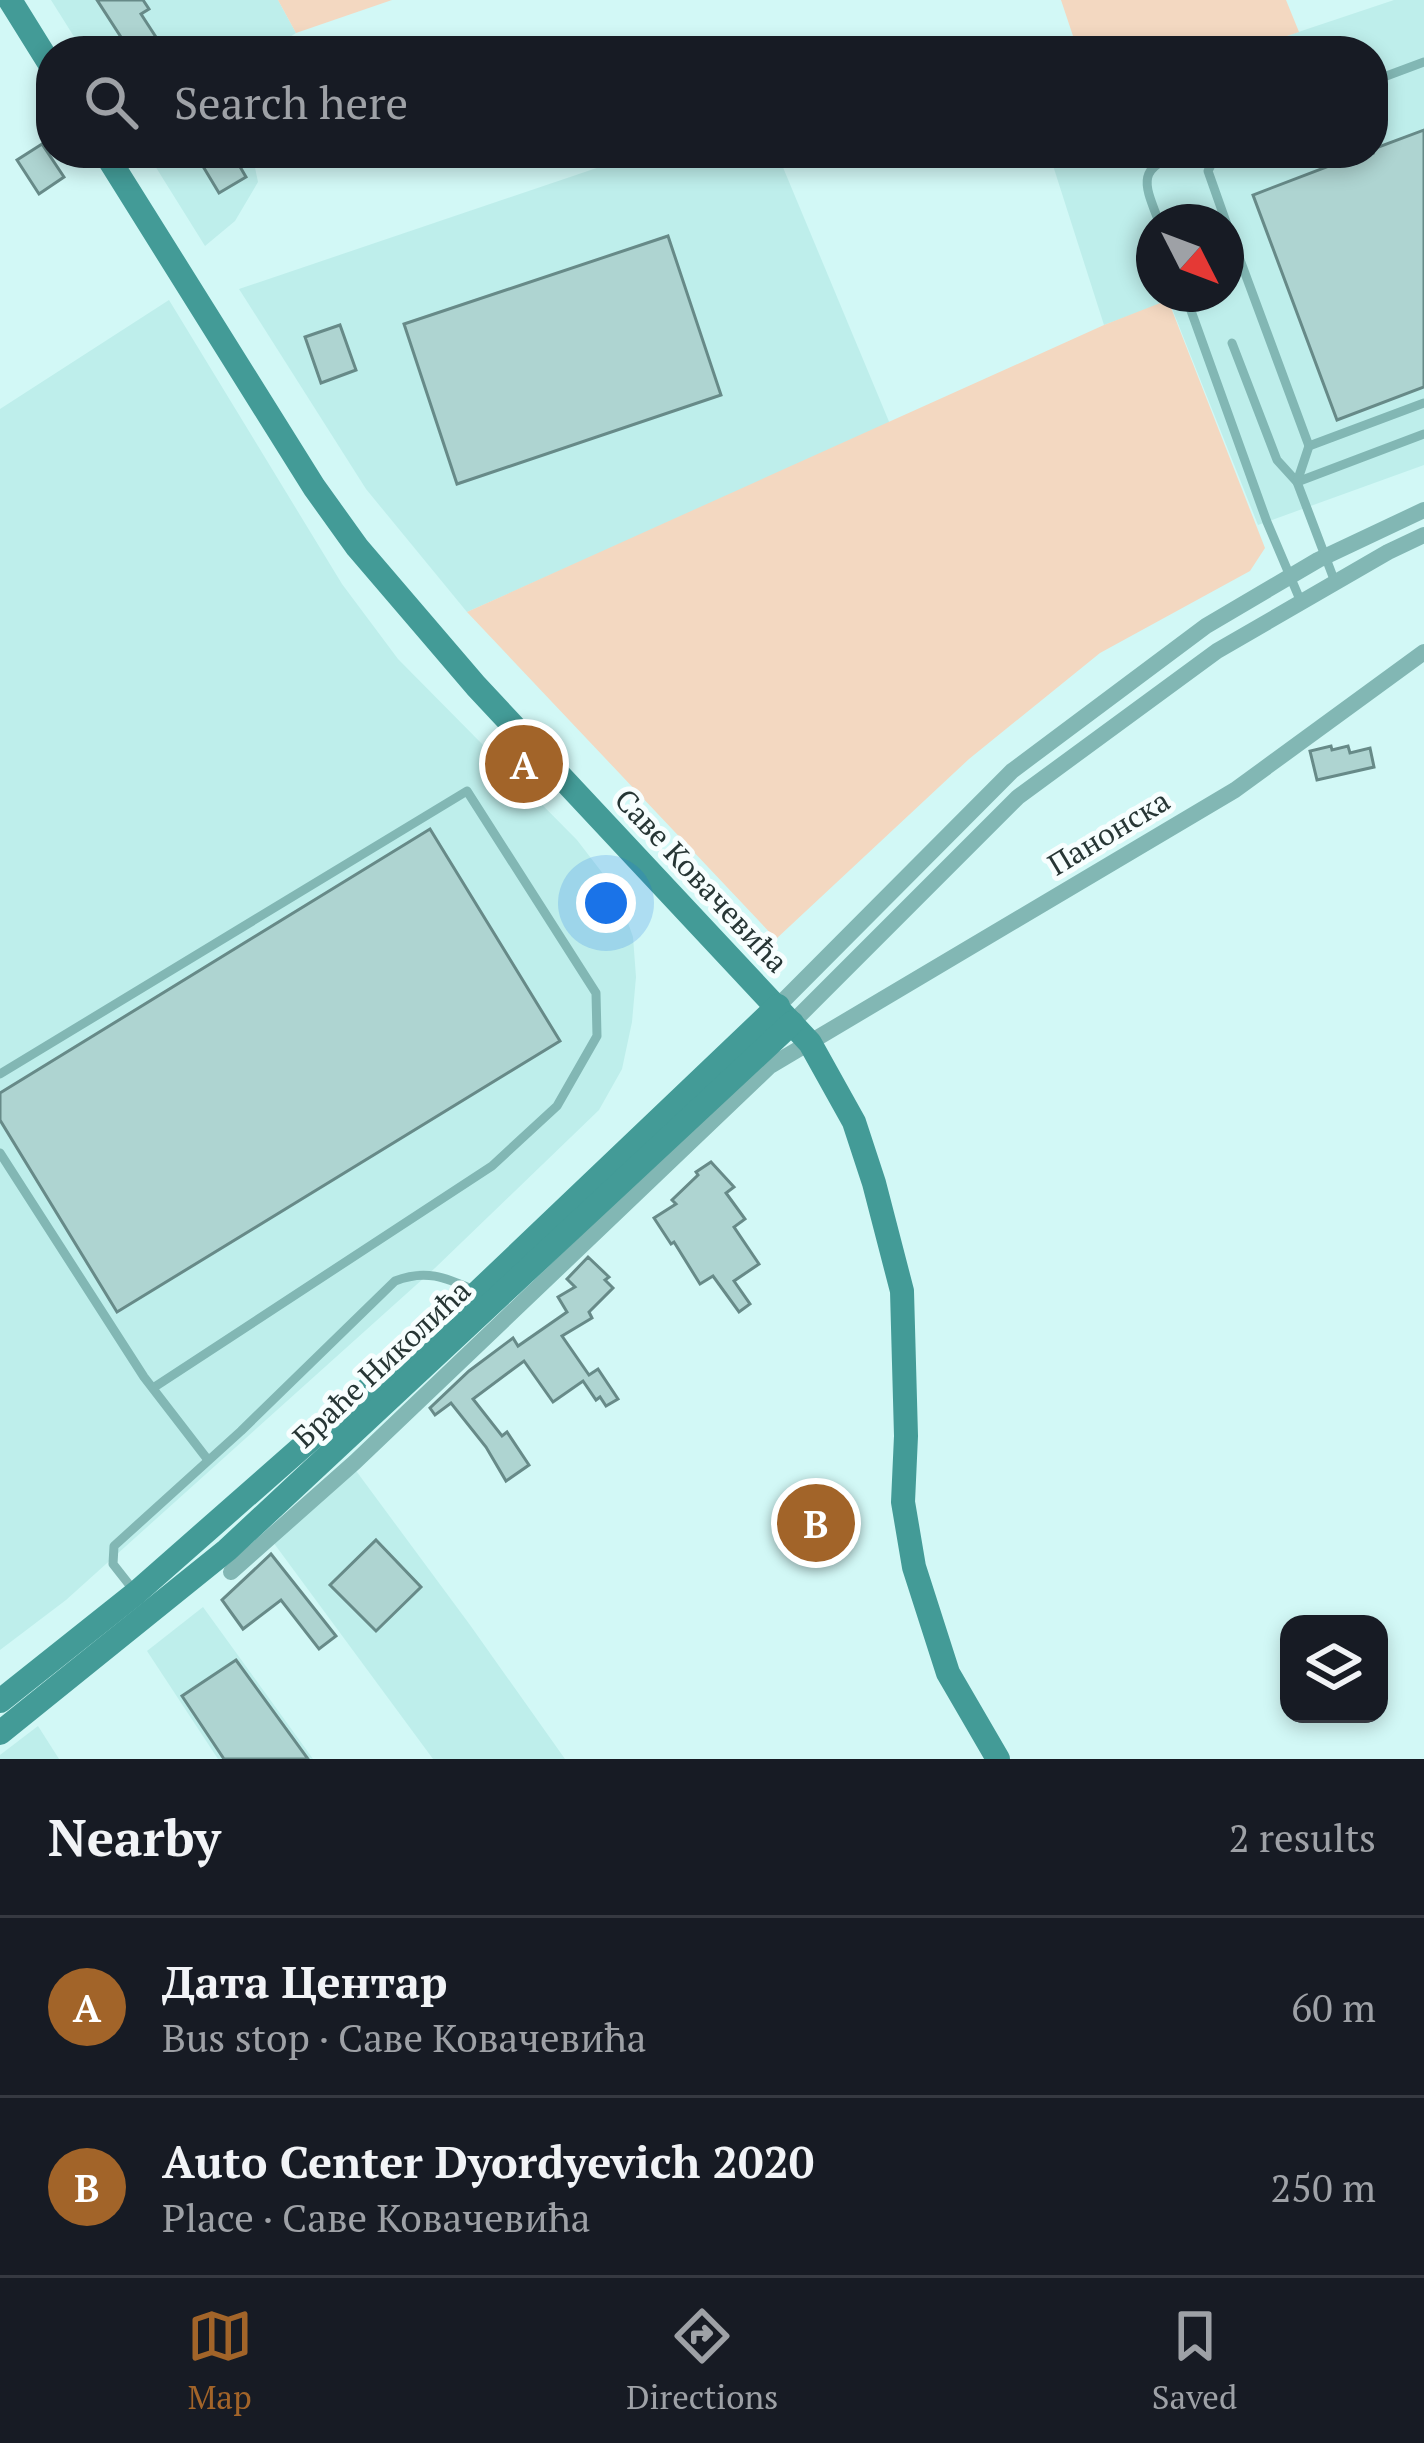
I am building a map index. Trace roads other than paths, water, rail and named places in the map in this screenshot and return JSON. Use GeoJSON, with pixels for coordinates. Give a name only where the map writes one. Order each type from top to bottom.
{"type":"FeatureCollection","features":[{"type":"Feature","properties":{"kind":"street"},"geometry":{"type":"LineString","coordinates":[[10,0],[36,42]]}},
{"type":"Feature","properties":{"kind":"street","name":"Саве Ковачевића"},"geometry":{"type":"LineString","coordinates":[[114,168],[314,488],[357,547],[476,686],[810,1043],[854,1123],[902,1292],[903,1502],[914,1567],[948,1673],[998,1759]]}},
{"type":"Feature","properties":{"kind":"street"},"geometry":{"type":"LineString","coordinates":[[785,1014],[1012,771],[1206,626],[1326,556],[1424,510]]}},
{"type":"Feature","properties":{"kind":"street"},"geometry":{"type":"LineString","coordinates":[[785,1014],[1018,797],[1217,650],[1424,535]]}},
{"type":"Feature","properties":{"kind":"street","name":"Панонска"},"geometry":{"type":"LineString","coordinates":[[231,1572],[386,1433],[770,1066],[1235,790],[1424,652]]}},
{"type":"Feature","properties":{"kind":"street","name":"Браће Николића"},"geometry":{"type":"LineString","coordinates":[[0,1701],[136,1594],[785,1014]]}},
{"type":"Feature","properties":{"kind":"street","name":"Браће Николића"},"geometry":{"type":"LineString","coordinates":[[0,1733],[227,1550],[785,1014]]}},
{"type":"Feature","properties":{"kind":"lane"},"geometry":{"type":"LineString","coordinates":[[1388,75],[1424,62]]}},
{"type":"Feature","properties":{"kind":"lane"},"geometry":{"type":"LineString","coordinates":[[1151,168],[1147,191],[1152,204]]}},
{"type":"Feature","properties":{"kind":"lane"},"geometry":{"type":"LineString","coordinates":[[1209,168],[1220,204]]}},
{"type":"Feature","properties":{"kind":"lane"},"geometry":{"type":"LineString","coordinates":[[1244,271],[1309,446],[1297,482]]}},
{"type":"Feature","properties":{"kind":"lane"},"geometry":{"type":"LineString","coordinates":[[1192,312],[1301,602]]}},
{"type":"Feature","properties":{"kind":"lane"},"geometry":{"type":"LineString","coordinates":[[1232,343],[1277,460],[1297,482],[1336,582]]}},
{"type":"Feature","properties":{"kind":"lane"},"geometry":{"type":"LineString","coordinates":[[1309,446],[1424,403]]}},
{"type":"Feature","properties":{"kind":"lane"},"geometry":{"type":"LineString","coordinates":[[1297,482],[1424,434]]}},
{"type":"Feature","properties":{"kind":"lane"},"geometry":{"type":"LineString","coordinates":[[0,1073],[466,791],[596,993],[597,1036],[556,1106],[492,1166],[153,1388]]}},
{"type":"Feature","properties":{"kind":"lane"},"geometry":{"type":"LineString","coordinates":[[0,1153],[153,1388],[208,1460]]}},
{"type":"Feature","properties":{"kind":"lane"},"geometry":{"type":"LineString","coordinates":[[136,1594],[113,1564],[114,1546],[395,1280],[417,1272],[444,1276],[478,1292]]}},
{"type":"Feature","properties":{"kind":"place","name":"Дата Центар"},"geometry":{"type":"Point","coordinates":[524,764]}},
{"type":"Feature","properties":{"kind":"place","name":"Auto Center Dyordyevich 2020"},"geometry":{"type":"Point","coordinates":[816,1523]}}]}
